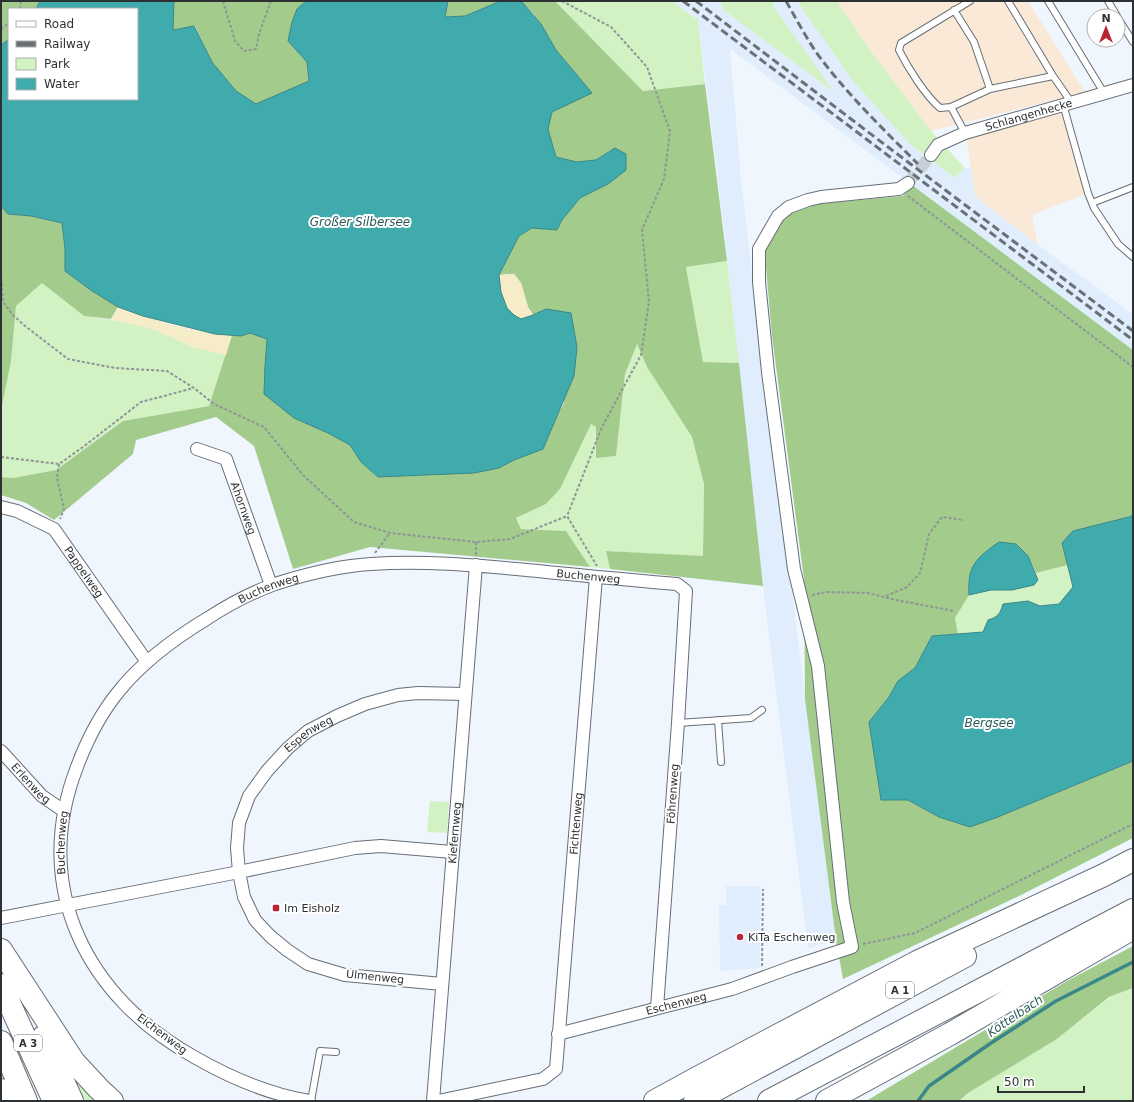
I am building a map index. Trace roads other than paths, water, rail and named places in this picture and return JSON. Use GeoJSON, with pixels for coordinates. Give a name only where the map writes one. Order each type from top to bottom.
{"type":"FeatureCollection","features":[{"type":"Feature","properties":{"kind":"highway","name":"A 1"},"geometry":{"type":"LineString","coordinates":[[694,1101],[1051,910],[1104,875],[1133,860]]}},
{"type":"Feature","properties":{"kind":"highway"},"geometry":{"type":"LineString","coordinates":[[655,1101],[711,1070],[918,962],[1104,875]]}},
{"type":"Feature","properties":{"kind":"highway"},"geometry":{"type":"LineString","coordinates":[[769,1101],[1133,910]]}},
{"type":"Feature","properties":{"kind":"highway"},"geometry":{"type":"LineString","coordinates":[[828,1101],[930,1046],[1133,928]]}},
{"type":"Feature","properties":{"kind":"highway"},"geometry":{"type":"LineString","coordinates":[[1,951],[59,1068],[72,1101]]}},
{"type":"Feature","properties":{"kind":"highway"},"geometry":{"type":"LineString","coordinates":[[1,951],[74,1062],[112,1101]]}},
{"type":"Feature","properties":{"kind":"highway","name":"A 3"},"geometry":{"type":"LineString","coordinates":[[1,985],[54,1101]]}},
{"type":"Feature","properties":{"kind":"highway","name":"A 3"},"geometry":{"type":"LineString","coordinates":[[1,1042],[26,1101]]}},
{"type":"Feature","properties":{"kind":"highway"},"geometry":{"type":"LineString","coordinates":[[1,1090],[6,1101]]}},
{"type":"Feature","properties":{"kind":"street","name":"Schlangenhecke"},"geometry":{"type":"LineString","coordinates":[[931,155],[938,145],[965,133],[1104,92],[1133,85]]}},
{"type":"Feature","properties":{"kind":"street","name":"Eschenweg"},"geometry":{"type":"LineString","coordinates":[[558,1034],[732,988],[852,947],[843,902],[818,666],[794,569],[768,372],[759,282],[759,249],[778,216],[789,207],[821,197],[904,186]]}},
{"type":"Feature","properties":{"kind":"street","name":"Ahornweg"},"geometry":{"type":"LineString","coordinates":[[198,449],[226,459],[271,585]]}},
{"type":"Feature","properties":{"kind":"street","name":"Pappelweg"},"geometry":{"type":"LineString","coordinates":[[1,508],[17,511],[54,529],[147,662]]}},
{"type":"Feature","properties":{"kind":"street","name":"Buchenweg"},"geometry":{"type":"LineString","coordinates":[[66,906],[61,867],[61,836],[64,811],[71,781],[82,753],[97,724],[117,693],[147,662],[183,633],[222,609],[271,585],[310,573],[370,564],[418,563],[476,565],[677,584]]}},
{"type":"Feature","properties":{"kind":"street","name":"Kiefernweg"},"geometry":{"type":"LineString","coordinates":[[433,1101],[464,694],[476,565]]}},
{"type":"Feature","properties":{"kind":"street","name":"Fichtenweg"},"geometry":{"type":"LineString","coordinates":[[438,1101],[543,1079],[556,1069],[596,577]]}},
{"type":"Feature","properties":{"kind":"street","name":"Föhrenweg"},"geometry":{"type":"LineString","coordinates":[[657,1008],[686,591],[677,584]]}},
{"type":"Feature","properties":{"kind":"street","name":"Espenweg"},"geometry":{"type":"LineString","coordinates":[[239,872],[237,848],[240,823],[249,796],[267,770],[288,748],[308,731],[364,704],[398,695],[418,693],[464,694]]}},
{"type":"Feature","properties":{"kind":"street","name":"Erlenweg"},"geometry":{"type":"LineString","coordinates":[[1,751],[42,796],[64,811]]}},
{"type":"Feature","properties":{"kind":"street"},"geometry":{"type":"LineString","coordinates":[[1,918],[355,848],[381,846],[452,852]]}},
{"type":"Feature","properties":{"kind":"street","name":"Ulmenweg"},"geometry":{"type":"LineString","coordinates":[[239,872],[244,897],[255,920],[270,936],[308,964],[346,975],[442,984]]}},
{"type":"Feature","properties":{"kind":"street","name":"Eichenweg"},"geometry":{"type":"LineString","coordinates":[[66,906],[79,939],[92,964],[115,994],[145,1024],[180,1049],[217,1070],[259,1088],[310,1101]]}},
{"type":"Feature","properties":{"kind":"lane"},"geometry":{"type":"LineString","coordinates":[[970,1],[901,43],[899,50],[904,60],[933,102],[940,108],[951,107],[990,90],[1053,76]]}},
{"type":"Feature","properties":{"kind":"lane"},"geometry":{"type":"LineString","coordinates":[[1008,1],[1053,76],[1067,103],[1092,203],[1118,244],[1133,257]]}},
{"type":"Feature","properties":{"kind":"lane"},"geometry":{"type":"LineString","coordinates":[[1048,1],[1104,92]]}},
{"type":"Feature","properties":{"kind":"lane"},"geometry":{"type":"LineString","coordinates":[[954,10],[974,42],[990,90]]}},
{"type":"Feature","properties":{"kind":"lane"},"geometry":{"type":"LineString","coordinates":[[1126,31],[1133,42]]}},
{"type":"Feature","properties":{"kind":"lane"},"geometry":{"type":"LineString","coordinates":[[951,107],[965,133]]}},
{"type":"Feature","properties":{"kind":"lane"},"geometry":{"type":"LineString","coordinates":[[1092,203],[1133,187]]}},
{"type":"Feature","properties":{"kind":"lane"},"geometry":{"type":"LineString","coordinates":[[678,723],[751,718],[762,710]]}},
{"type":"Feature","properties":{"kind":"lane"},"geometry":{"type":"LineString","coordinates":[[718,720],[721,762]]}},
{"type":"Feature","properties":{"kind":"lane"},"geometry":{"type":"LineString","coordinates":[[310,1101],[320,1051],[336,1052]]}},
{"type":"Feature","properties":{"kind":"water","name":"Großer Silbersee"},"geometry":{"type":"Polygon","coordinates":[[[40,1],[174,1],[173,30],[194,26],[212,62],[236,91],[256,104],[309,81],[307,62],[288,41],[292,22],[297,9],[306,1],[448,1],[445,17],[465,16],[498,1],[518,1],[523,3],[541,24],[556,50],[592,93],[552,112],[548,129],[556,157],[577,162],[596,160],[615,148],[626,154],[626,170],[608,184],[580,198],[562,220],[557,230],[532,228],[519,236],[499,275],[501,292],[507,308],[521,319],[546,309],[571,313],[577,347],[574,376],[543,449],[514,460],[499,468],[474,473],[378,477],[361,462],[350,445],[328,433],[294,418],[264,394],[267,339],[250,333],[241,336],[215,334],[143,316],[118,307],[92,291],[65,271],[65,249],[62,223],[31,216],[8,214],[1,206],[1,45],[8,40],[8,100],[138,100],[138,8],[36,8],[40,1]]]}},
{"type":"Feature","properties":{"kind":"water","name":"Bergsee"},"geometry":{"type":"Polygon","coordinates":[[[1133,515],[1133,761],[998,817],[970,827],[939,817],[908,800],[881,800],[869,722],[889,697],[898,681],[915,668],[932,636],[983,632],[988,620],[998,615],[1003,604],[1028,601],[1040,606],[1059,604],[1073,587],[1062,543],[1073,531],[1133,515]]]}},
{"type":"Feature","properties":{"kind":"water"},"geometry":{"type":"Polygon","coordinates":[[[999,542],[1016,544],[1028,556],[1038,580],[1034,585],[1012,590],[991,590],[969,595],[970,577],[975,564],[984,553],[999,542]]]}},
{"type":"Feature","properties":{"kind":"waterway","name":"Köttelbach"},"geometry":{"type":"LineString","coordinates":[[918,1101],[929,1086],[991,1043],[1056,1001],[1133,962]]}},
{"type":"Feature","properties":{"kind":"tunnel"},"geometry":{"type":"LineString","coordinates":[[908,183],[931,155]]}},
{"type":"Feature","properties":{"kind":"railway"},"geometry":{"type":"LineString","coordinates":[[683,1],[1133,340]]}},
{"type":"Feature","properties":{"kind":"railway"},"geometry":{"type":"LineString","coordinates":[[696,1],[1133,331]]}},
{"type":"Feature","properties":{"kind":"railway"},"geometry":{"type":"LineString","coordinates":[[786,1],[804,33],[825,64],[870,116],[918,164]]}},
{"type":"Feature","properties":{"kind":"place","name":"Im Eisholz"},"geometry":{"type":"Point","coordinates":[276,908]}},
{"type":"Feature","properties":{"kind":"place","name":"KiTa Eschenweg"},"geometry":{"type":"Point","coordinates":[740,937]}}]}
